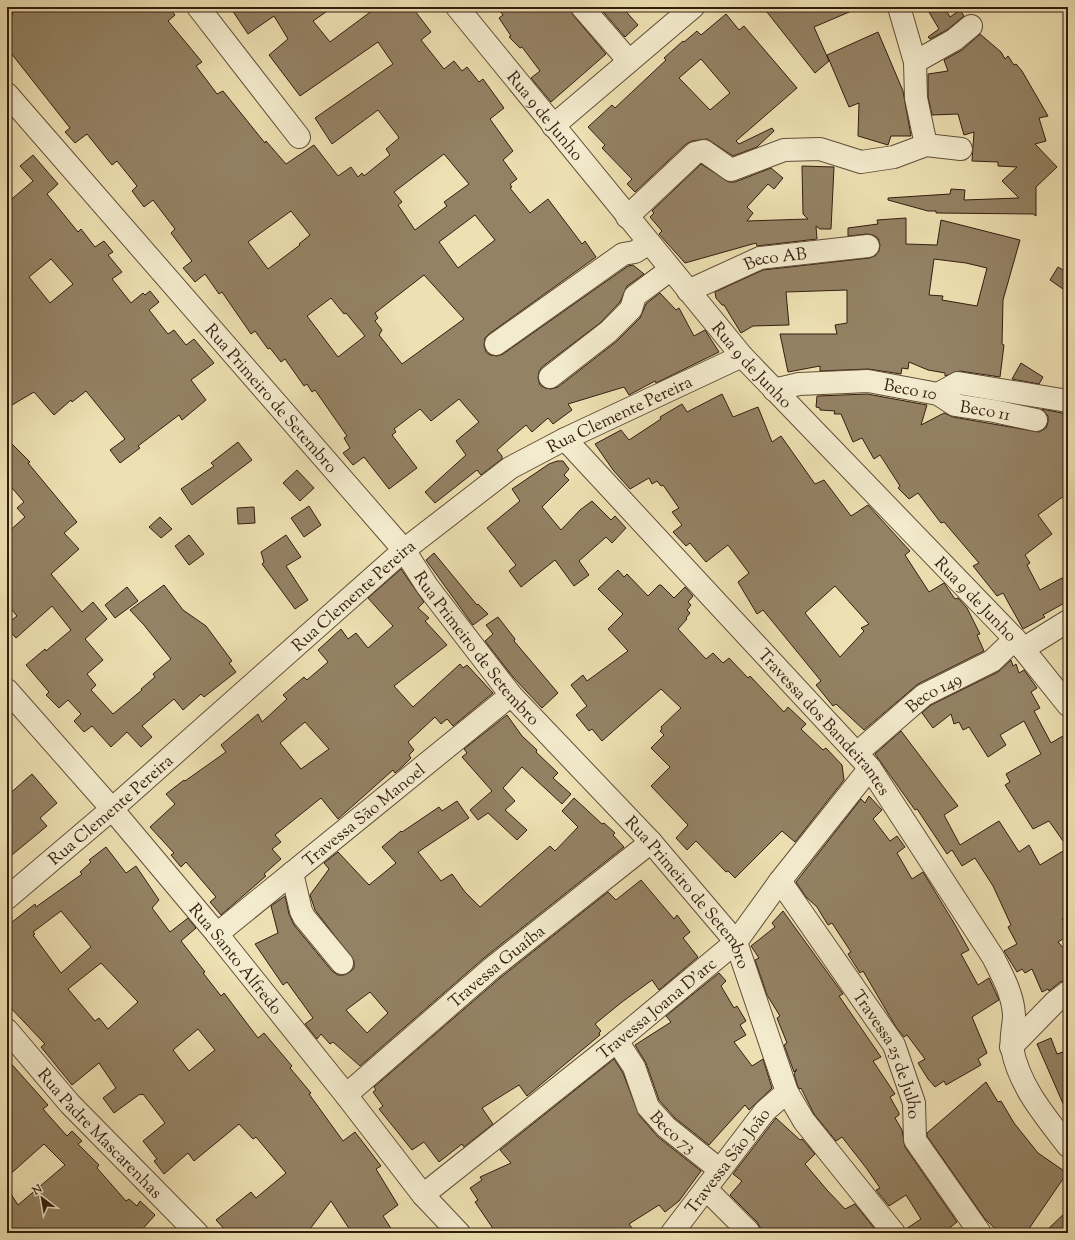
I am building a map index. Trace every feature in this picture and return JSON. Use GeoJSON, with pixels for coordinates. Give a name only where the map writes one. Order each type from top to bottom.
{"type":"FeatureCollection","features":[{"type":"Feature","properties":{"kind":"street"},"geometry":{"type":"LineString","coordinates":[[198,7],[299,137]]}},
{"type":"Feature","properties":{"kind":"street","name":"Rua 9 de Junho"},"geometry":{"type":"LineString","coordinates":[[457,7],[670,270],[742,356],[1019,644],[1068,705]]}},
{"type":"Feature","properties":{"kind":"street"},"geometry":{"type":"LineString","coordinates":[[582,7],[629,62]]}},
{"type":"Feature","properties":{"kind":"street"},"geometry":{"type":"LineString","coordinates":[[899,7],[915,62],[916,98],[926,145]]}},
{"type":"Feature","properties":{"kind":"street"},"geometry":{"type":"LineString","coordinates":[[553,126],[629,62],[688,9]]}},
{"type":"Feature","properties":{"kind":"street"},"geometry":{"type":"LineString","coordinates":[[915,62],[954,40],[971,26]]}},
{"type":"Feature","properties":{"kind":"street","name":"Rua Primeiro de Setembro"},"geometry":{"type":"LineString","coordinates":[[7,94],[404,550],[427,586],[511,695],[651,842],[736,942],[787,1092],[804,1121],[894,1233]]}},
{"type":"Feature","properties":{"kind":"street"},"geometry":{"type":"LineString","coordinates":[[627,217],[695,152],[704,150],[731,170],[784,150],[820,149],[861,162],[894,157],[926,145],[961,149]]}},
{"type":"Feature","properties":{"kind":"street"},"geometry":{"type":"LineString","coordinates":[[496,344],[623,254],[635,252],[649,243]]}},
{"type":"Feature","properties":{"kind":"street","name":"Beco AB"},"geometry":{"type":"LineString","coordinates":[[688,291],[760,258],[868,246]]}},
{"type":"Feature","properties":{"kind":"street"},"geometry":{"type":"LineString","coordinates":[[550,376],[608,332],[630,309],[635,296],[670,270]]}},
{"type":"Feature","properties":{"kind":"street","name":"Rua Clemente Pereira"},"geometry":{"type":"LineString","coordinates":[[7,898],[112,809],[404,550],[510,468],[565,439],[742,356]]}},
{"type":"Feature","properties":{"kind":"street","name":"Beco 10"},"geometry":{"type":"LineString","coordinates":[[774,390],[799,384],[868,381],[938,394],[958,383],[1068,401]]}},
{"type":"Feature","properties":{"kind":"street","name":"Beco 11"},"geometry":{"type":"LineString","coordinates":[[938,394],[955,405],[994,411],[1036,420]]}},
{"type":"Feature","properties":{"kind":"street","name":"Travessa dos Bandeirantes"},"geometry":{"type":"LineString","coordinates":[[565,439],[863,760],[993,957],[1007,986],[1014,1014],[1011,1047]]}},
{"type":"Feature","properties":{"kind":"street","name":"Beco 149"},"geometry":{"type":"LineString","coordinates":[[863,760],[924,695],[992,662],[1019,644],[1068,621]]}},
{"type":"Feature","properties":{"kind":"street","name":"Rua Santo Alfredo"},"geometry":{"type":"LineString","coordinates":[[7,690],[112,809],[217,934],[346,1095],[423,1195],[459,1233]]}},
{"type":"Feature","properties":{"kind":"street","name":"Travessa São Manoel"},"geometry":{"type":"LineString","coordinates":[[217,934],[511,695]]}},
{"type":"Feature","properties":{"kind":"street","name":"Travessa Joana D'arc"},"geometry":{"type":"LineString","coordinates":[[423,1195],[617,1042],[736,942],[863,760]]}},
{"type":"Feature","properties":{"kind":"street","name":"Travessa Guaíba"},"geometry":{"type":"LineString","coordinates":[[346,1095],[492,968],[651,842]]}},
{"type":"Feature","properties":{"kind":"street"},"geometry":{"type":"LineString","coordinates":[[292,873],[301,911],[304,917],[342,963]]}},
{"type":"Feature","properties":{"kind":"street","name":"Travessa 25 de Julho"},"geometry":{"type":"LineString","coordinates":[[780,881],[894,1045],[914,1103],[915,1140],[980,1233]]}},
{"type":"Feature","properties":{"kind":"street"},"geometry":{"type":"LineString","coordinates":[[1068,992],[1055,1002],[1011,1047],[1019,1073],[1032,1098],[1068,1146]]}},
{"type":"Feature","properties":{"kind":"street","name":"Rua Padre Mascarenhas"},"geometry":{"type":"LineString","coordinates":[[7,1030],[70,1104],[197,1233]]}},
{"type":"Feature","properties":{"kind":"street","name":"Beco 73"},"geometry":{"type":"LineString","coordinates":[[617,1042],[634,1067],[648,1107],[666,1127],[720,1170]]}},
{"type":"Feature","properties":{"kind":"street","name":"Travessa São João"},"geometry":{"type":"LineString","coordinates":[[672,1233],[765,1111],[787,1092]]}},
{"type":"Feature","properties":{"kind":"street"},"geometry":{"type":"LineString","coordinates":[[706,1189],[748,1230]]}},
{"type":"Feature","properties":{"kind":"building"},"geometry":{"type":"Polygon","coordinates":[[[7,7],[169,7],[175,15],[168,21],[202,62],[196,66],[217,94],[223,91],[265,143],[266,141],[286,164],[314,145],[338,176],[351,167],[358,177],[362,173],[364,176],[390,155],[386,149],[399,138],[398,136],[378,110],[332,144],[315,118],[393,64],[378,42],[300,96],[269,55],[288,39],[274,16],[248,34],[230,7],[333,7],[313,21],[330,42],[377,7],[412,7],[431,32],[421,40],[444,69],[454,61],[462,71],[467,67],[479,82],[483,79],[504,108],[490,119],[513,151],[503,160],[517,179],[510,184],[512,187],[510,188],[530,213],[548,199],[582,244],[585,241],[596,257],[489,334],[485,338],[484,345],[486,352],[490,355],[497,356],[503,354],[628,266],[633,265],[644,274],[627,286],[620,302],[600,323],[542,367],[538,378],[540,385],[551,389],[558,387],[617,341],[640,318],[646,304],[660,293],[676,310],[679,308],[694,336],[705,330],[719,352],[656,383],[655,381],[629,395],[624,387],[568,404],[572,410],[553,424],[548,418],[532,432],[526,425],[497,450],[502,456],[502,459],[481,475],[477,470],[435,503],[425,492],[466,455],[456,441],[479,422],[459,399],[431,421],[420,409],[394,429],[396,432],[392,435],[417,468],[389,489],[364,457],[353,465],[343,453],[350,448],[344,438],[347,436],[315,390],[312,392],[307,384],[304,386],[285,359],[281,362],[270,348],[268,349],[255,331],[251,334],[222,292],[219,294],[205,274],[195,282],[183,268],[192,261],[171,233],[175,229],[153,200],[144,207],[132,191],[137,186],[117,161],[112,165],[87,134],[75,143],[65,132],[70,128],[7,48],[7,19],[13,14],[7,7]],[[444,154],[394,192],[402,202],[398,205],[415,230],[447,206],[444,202],[469,184],[444,154]],[[291,211],[248,242],[268,269],[300,245],[299,244],[310,235],[291,211]],[[475,215],[439,242],[458,268],[495,240],[475,215]],[[424,275],[375,313],[378,318],[375,321],[382,330],[379,335],[402,364],[464,319],[424,275]],[[331,298],[307,316],[338,357],[365,336],[331,298]]]}},
{"type":"Feature","properties":{"kind":"building"},"geometry":{"type":"Polygon","coordinates":[[[497,7],[570,7],[573,15],[606,54],[551,102],[531,78],[540,71],[522,47],[520,48],[509,37],[511,36],[499,18],[503,15],[497,7]]]}},
{"type":"Feature","properties":{"kind":"building"},"geometry":{"type":"Polygon","coordinates":[[[599,7],[622,7],[638,25],[625,37],[599,7]]]}},
{"type":"Feature","properties":{"kind":"building"},"geometry":{"type":"Polygon","coordinates":[[[763,7],[861,7],[814,27],[829,61],[815,73],[763,7]]]}},
{"type":"Feature","properties":{"kind":"building"},"geometry":{"type":"Polygon","coordinates":[[[926,7],[944,7],[950,17],[960,10],[964,16],[947,30],[930,39],[928,37],[939,29],[926,7]]]}},
{"type":"Feature","properties":{"kind":"building"},"geometry":{"type":"Polygon","coordinates":[[[726,14],[739,30],[744,26],[797,88],[736,141],[739,144],[772,128],[774,131],[757,147],[733,156],[707,139],[692,141],[686,144],[635,192],[627,184],[632,179],[602,148],[605,145],[588,127],[612,105],[615,108],[666,60],[664,58],[683,41],[684,42],[697,31],[701,35],[726,14]],[[701,59],[679,78],[710,110],[730,93],[701,59]]]}},
{"type":"Feature","properties":{"kind":"building"},"geometry":{"type":"Polygon","coordinates":[[[878,32],[903,91],[911,136],[891,136],[888,145],[858,136],[859,103],[849,107],[827,55],[878,32]]]}},
{"type":"Feature","properties":{"kind":"building"},"geometry":{"type":"Polygon","coordinates":[[[980,34],[1001,52],[1005,59],[1008,56],[1014,65],[1016,64],[1022,71],[1048,116],[1039,118],[1046,141],[1035,144],[1057,167],[1036,187],[1036,216],[1033,214],[936,213],[936,211],[928,211],[888,200],[888,198],[950,194],[951,189],[965,190],[964,200],[1019,198],[1002,181],[1017,167],[998,166],[998,162],[972,161],[974,132],[964,135],[958,114],[932,115],[928,97],[928,74],[948,71],[944,60],[962,50],[980,34]]]}},
{"type":"Feature","properties":{"kind":"building"},"geometry":{"type":"Polygon","coordinates":[[[33,155],[58,184],[47,194],[78,232],[81,229],[95,247],[104,241],[113,252],[108,255],[122,272],[112,279],[131,303],[143,293],[145,295],[150,291],[159,302],[149,310],[168,334],[174,330],[186,345],[194,339],[214,363],[191,380],[206,400],[182,420],[179,415],[138,446],[140,448],[120,463],[110,450],[125,439],[86,391],[72,402],[71,400],[54,415],[34,392],[7,408],[7,203],[33,181],[20,166],[33,155]],[[51,259],[29,277],[50,303],[73,284],[51,259]]]}},
{"type":"Feature","properties":{"kind":"building"},"geometry":{"type":"Polygon","coordinates":[[[701,164],[729,182],[735,182],[771,168],[783,178],[774,189],[768,184],[747,207],[753,213],[747,221],[808,219],[803,214],[802,166],[834,167],[831,229],[820,229],[816,226],[817,239],[757,246],[756,243],[685,263],[659,234],[662,231],[650,217],[654,213],[652,211],[701,164]]]}},
{"type":"Feature","properties":{"kind":"building"},"geometry":{"type":"Polygon","coordinates":[[[906,218],[906,244],[937,245],[941,220],[1020,240],[1003,300],[1002,344],[1004,345],[1000,377],[960,371],[945,376],[945,373],[928,370],[909,362],[908,369],[902,368],[901,374],[868,369],[820,371],[820,366],[788,372],[780,334],[837,334],[835,325],[847,323],[847,290],[786,292],[789,325],[753,326],[741,333],[724,305],[722,305],[716,298],[715,292],[763,270],[869,258],[875,256],[879,251],[880,245],[878,238],[867,234],[848,236],[848,228],[878,224],[877,220],[906,218]],[[934,259],[929,295],[943,296],[942,300],[977,306],[987,268],[966,263],[934,259]]]}},
{"type":"Feature","properties":{"kind":"building"},"geometry":{"type":"Polygon","coordinates":[[[1058,267],[1068,273],[1068,281],[1063,289],[1050,280],[1058,267]]]}},
{"type":"Feature","properties":{"kind":"building"},"geometry":{"type":"Polygon","coordinates":[[[1021,363],[1043,377],[1039,384],[1012,379],[1021,363]]]}},
{"type":"Feature","properties":{"kind":"building"},"geometry":{"type":"Polygon","coordinates":[[[722,394],[733,417],[758,407],[772,442],[781,436],[815,484],[824,480],[851,516],[868,505],[910,551],[905,555],[929,592],[944,583],[955,599],[958,598],[967,608],[980,634],[977,635],[984,651],[918,684],[864,730],[836,704],[833,706],[816,685],[821,681],[763,610],[757,614],[738,582],[749,573],[728,545],[706,562],[690,543],[686,546],[673,532],[682,525],[672,512],[679,508],[663,485],[661,486],[657,481],[652,484],[649,478],[630,489],[613,470],[595,444],[621,430],[629,440],[661,419],[660,417],[682,404],[687,412],[722,394]],[[835,586],[805,613],[840,657],[864,631],[861,628],[869,624],[835,586]]]}},
{"type":"Feature","properties":{"kind":"building"},"geometry":{"type":"Polygon","coordinates":[[[867,394],[927,405],[921,425],[944,413],[953,417],[1039,432],[1046,428],[1048,422],[1048,416],[1042,409],[1062,413],[1068,417],[1068,493],[1038,515],[1052,534],[1025,555],[1030,563],[1027,565],[1040,590],[1062,578],[1068,588],[1068,601],[1043,615],[1045,617],[1023,629],[1003,593],[997,596],[973,566],[979,563],[944,522],[941,523],[918,493],[909,499],[898,488],[900,486],[880,455],[874,459],[862,438],[853,442],[841,414],[834,414],[835,411],[820,410],[820,408],[816,407],[817,396],[867,394]]]}},
{"type":"Feature","properties":{"kind":"building"},"geometry":{"type":"Polygon","coordinates":[[[7,439],[30,462],[28,463],[77,522],[64,533],[79,549],[51,574],[82,612],[93,602],[107,619],[85,639],[103,660],[87,674],[96,685],[91,690],[113,714],[142,690],[141,689],[155,677],[153,674],[171,659],[130,610],[164,585],[183,610],[206,626],[232,661],[229,663],[236,672],[204,697],[201,694],[183,710],[174,699],[142,726],[152,737],[141,747],[127,732],[111,747],[92,726],[84,732],[74,721],[81,714],[68,700],[59,708],[46,695],[49,692],[26,665],[45,649],[46,651],[71,630],[52,606],[16,638],[7,628],[7,624],[17,616],[7,604],[7,533],[25,517],[17,508],[24,502],[7,482],[7,439]]]}},
{"type":"Feature","properties":{"kind":"building"},"geometry":{"type":"Polygon","coordinates":[[[238,442],[252,460],[192,505],[181,489],[214,466],[211,463],[238,442]]]}},
{"type":"Feature","properties":{"kind":"building"},"geometry":{"type":"Polygon","coordinates":[[[557,461],[563,461],[569,469],[564,475],[569,480],[542,507],[561,530],[580,510],[592,501],[611,520],[615,516],[626,528],[612,543],[606,537],[579,561],[589,575],[574,586],[555,560],[521,587],[509,571],[516,565],[487,528],[520,501],[512,489],[549,464],[557,461]]]}},
{"type":"Feature","properties":{"kind":"building"},"geometry":{"type":"Polygon","coordinates":[[[297,470],[314,488],[300,501],[283,483],[297,470]]]}},
{"type":"Feature","properties":{"kind":"building"},"geometry":{"type":"Polygon","coordinates":[[[309,506],[321,525],[304,537],[291,518],[309,506]]]}},
{"type":"Feature","properties":{"kind":"building"},"geometry":{"type":"Polygon","coordinates":[[[254,507],[255,523],[238,524],[237,508],[254,507]]]}},
{"type":"Feature","properties":{"kind":"building"},"geometry":{"type":"Polygon","coordinates":[[[160,517],[172,529],[161,538],[149,527],[160,517]]]}},
{"type":"Feature","properties":{"kind":"building"},"geometry":{"type":"Polygon","coordinates":[[[189,535],[204,554],[189,565],[175,546],[189,535]]]}},
{"type":"Feature","properties":{"kind":"building"},"geometry":{"type":"Polygon","coordinates":[[[286,535],[301,557],[286,566],[308,600],[295,609],[262,564],[264,562],[261,552],[286,535]]]}},
{"type":"Feature","properties":{"kind":"building"},"geometry":{"type":"Polygon","coordinates":[[[434,553],[477,605],[478,604],[488,614],[473,625],[426,560],[434,553]]]}},
{"type":"Feature","properties":{"kind":"building"},"geometry":{"type":"Polygon","coordinates":[[[401,569],[424,602],[418,608],[429,618],[425,621],[447,645],[394,686],[413,707],[460,664],[463,668],[467,665],[493,693],[453,726],[447,719],[441,724],[435,717],[408,742],[414,750],[409,755],[411,758],[395,773],[393,770],[338,819],[321,798],[275,835],[281,842],[272,849],[281,859],[264,874],[266,876],[221,915],[210,902],[216,897],[186,862],[181,867],[171,855],[174,853],[150,827],[175,804],[166,794],[226,752],[221,745],[258,714],[262,722],[287,699],[283,695],[304,677],[307,680],[328,662],[318,650],[341,629],[348,639],[356,633],[368,648],[393,626],[368,598],[401,569]],[[305,722],[280,743],[301,769],[329,749],[305,722]]]}},
{"type":"Feature","properties":{"kind":"building"},"geometry":{"type":"Polygon","coordinates":[[[618,570],[624,577],[627,574],[648,596],[659,585],[661,585],[674,598],[685,587],[693,596],[688,602],[691,605],[687,610],[690,613],[678,629],[706,659],[713,653],[723,663],[729,658],[748,678],[750,676],[784,712],[788,707],[806,724],[801,729],[823,750],[826,748],[842,765],[844,780],[795,842],[782,831],[735,878],[728,871],[726,872],[696,841],[687,850],[676,838],[688,825],[651,786],[670,767],[651,748],[664,735],[660,731],[662,729],[661,727],[681,708],[661,689],[602,741],[592,729],[589,731],[576,715],[587,706],[571,685],[583,675],[587,681],[628,651],[608,629],[623,614],[598,589],[618,570]]]}},
{"type":"Feature","properties":{"kind":"building"},"geometry":{"type":"Polygon","coordinates":[[[127,587],[138,601],[115,618],[105,605],[127,587]]]}},
{"type":"Feature","properties":{"kind":"building"},"geometry":{"type":"Polygon","coordinates":[[[498,617],[515,639],[514,641],[558,693],[542,708],[513,677],[485,641],[493,634],[486,625],[498,617]]]}},
{"type":"Feature","properties":{"kind":"building"},"geometry":{"type":"Polygon","coordinates":[[[1011,660],[1013,666],[1016,664],[1019,673],[1024,670],[1037,688],[1031,692],[1040,708],[1034,711],[1051,743],[1068,733],[1068,848],[1049,821],[1033,829],[1005,785],[1010,782],[1006,774],[1041,754],[1024,721],[1000,735],[1006,745],[988,757],[969,727],[963,730],[959,722],[954,724],[951,714],[933,728],[922,713],[931,705],[998,672],[1011,660]]]}},
{"type":"Feature","properties":{"kind":"building"},"geometry":{"type":"Polygon","coordinates":[[[507,715],[522,736],[537,750],[536,752],[558,773],[553,778],[571,794],[562,804],[522,767],[503,788],[515,801],[505,810],[527,830],[517,840],[488,813],[478,820],[470,810],[492,791],[462,757],[467,753],[464,749],[507,715]]]}},
{"type":"Feature","properties":{"kind":"building"},"geometry":{"type":"Polygon","coordinates":[[[901,731],[958,806],[944,815],[960,845],[999,821],[1019,852],[1029,845],[1040,865],[1068,848],[1068,916],[1062,919],[1068,928],[1068,936],[1058,942],[1068,953],[1068,980],[1060,982],[1049,991],[1048,989],[1042,992],[1032,969],[1025,973],[1022,969],[1017,972],[1004,951],[1017,944],[1008,927],[1011,925],[993,886],[975,858],[962,866],[952,850],[947,854],[917,809],[915,810],[875,754],[901,731]]]}},
{"type":"Feature","properties":{"kind":"building"},"geometry":{"type":"Polygon","coordinates":[[[32,774],[57,803],[40,818],[47,826],[7,859],[7,796],[32,774]]]}},
{"type":"Feature","properties":{"kind":"building"},"geometry":{"type":"Polygon","coordinates":[[[869,796],[882,810],[873,819],[890,841],[897,836],[905,847],[897,853],[912,879],[923,872],[954,923],[969,950],[961,954],[978,985],[989,978],[999,1000],[972,1017],[987,1053],[978,1059],[981,1065],[946,1085],[944,1081],[935,1087],[928,1079],[918,1063],[925,1059],[907,1035],[904,1037],[896,1027],[863,971],[860,973],[848,954],[851,952],[832,923],[828,925],[817,907],[806,897],[796,882],[861,799],[865,803],[869,796]]]}},
{"type":"Feature","properties":{"kind":"building"},"geometry":{"type":"Polygon","coordinates":[[[574,798],[602,824],[604,823],[615,833],[613,835],[624,847],[484,958],[360,1066],[333,1042],[330,1044],[321,1034],[317,1039],[305,1024],[313,1018],[287,982],[283,985],[255,944],[278,933],[271,906],[285,896],[289,914],[294,925],[332,971],[338,975],[344,975],[354,968],[354,961],[315,910],[310,895],[329,869],[324,863],[338,852],[369,885],[396,863],[382,847],[401,831],[402,832],[439,807],[442,811],[457,801],[469,818],[418,852],[441,881],[452,874],[465,892],[480,907],[550,846],[555,851],[578,827],[562,811],[574,798]],[[370,992],[346,1010],[367,1033],[388,1013],[370,992]]]}},
{"type":"Feature","properties":{"kind":"building"},"geometry":{"type":"Polygon","coordinates":[[[106,847],[126,873],[136,866],[159,900],[152,908],[170,932],[188,918],[196,928],[181,941],[205,972],[203,973],[221,996],[224,993],[258,1038],[264,1033],[292,1066],[290,1068],[311,1093],[309,1094],[343,1141],[355,1132],[381,1166],[376,1169],[398,1205],[383,1216],[394,1233],[352,1233],[331,1201],[307,1233],[228,1233],[216,1220],[251,1192],[256,1198],[286,1173],[256,1137],[253,1139],[239,1124],[194,1161],[188,1153],[164,1174],[154,1161],[157,1159],[143,1141],[165,1123],[143,1094],[140,1094],[114,1113],[103,1098],[116,1088],[99,1063],[72,1085],[41,1047],[45,1044],[7,1004],[7,926],[35,904],[36,907],[82,874],[80,872],[91,862],[89,860],[106,847]],[[61,911],[33,932],[35,934],[33,935],[61,973],[91,947],[61,911]],[[101,963],[68,989],[95,1021],[99,1018],[108,1029],[138,1002],[101,963]],[[198,1029],[173,1050],[189,1071],[215,1050],[198,1029]]]}},
{"type":"Feature","properties":{"kind":"building"},"geometry":{"type":"Polygon","coordinates":[[[641,880],[674,919],[677,915],[690,932],[683,938],[698,957],[659,990],[652,980],[622,1002],[595,1024],[601,1031],[599,1033],[600,1035],[527,1096],[519,1085],[482,1108],[493,1124],[464,1147],[462,1144],[439,1162],[424,1142],[412,1150],[379,1109],[383,1106],[373,1092],[376,1090],[374,1087],[500,978],[608,892],[616,900],[641,880]]]}},
{"type":"Feature","properties":{"kind":"building"},"geometry":{"type":"Polygon","coordinates":[[[783,911],[843,994],[839,996],[881,1057],[873,1061],[895,1094],[890,1097],[899,1113],[899,1115],[895,1118],[902,1130],[905,1147],[957,1222],[943,1233],[906,1233],[906,1229],[921,1219],[906,1195],[889,1206],[876,1190],[880,1188],[867,1169],[842,1137],[836,1141],[814,1114],[801,1088],[800,1089],[798,1087],[794,1074],[797,1069],[794,1072],[784,1045],[787,1043],[777,1018],[780,1016],[767,995],[755,960],[759,958],[751,946],[775,927],[772,923],[783,911]]]}},
{"type":"Feature","properties":{"kind":"building"},"geometry":{"type":"Polygon","coordinates":[[[719,973],[726,981],[721,986],[734,1008],[737,1006],[746,1021],[740,1025],[746,1035],[734,1042],[752,1066],[763,1059],[772,1088],[749,1110],[745,1105],[709,1145],[675,1118],[659,1100],[646,1063],[635,1045],[671,1022],[666,1016],[719,973]]]}},
{"type":"Feature","properties":{"kind":"building"},"geometry":{"type":"Polygon","coordinates":[[[1051,1038],[1057,1054],[1063,1052],[1068,1065],[1068,1115],[1037,1044],[1051,1038]]]}},
{"type":"Feature","properties":{"kind":"building"},"geometry":{"type":"Polygon","coordinates":[[[7,1059],[48,1105],[43,1109],[67,1136],[72,1131],[82,1141],[78,1144],[99,1165],[97,1168],[126,1201],[129,1199],[137,1206],[140,1201],[155,1215],[139,1233],[7,1233],[7,1188],[18,1205],[65,1165],[44,1144],[7,1177],[7,1059]]]}},
{"type":"Feature","properties":{"kind":"building"},"geometry":{"type":"Polygon","coordinates":[[[614,1059],[623,1073],[639,1115],[658,1137],[701,1171],[679,1201],[665,1212],[659,1205],[629,1224],[636,1233],[496,1233],[475,1202],[478,1200],[470,1188],[482,1180],[480,1177],[511,1163],[500,1150],[614,1059]]]}},
{"type":"Feature","properties":{"kind":"building"},"geometry":{"type":"Polygon","coordinates":[[[986,1082],[998,1102],[1001,1101],[1014,1123],[1038,1153],[1067,1173],[1026,1233],[1000,1233],[985,1219],[927,1136],[927,1133],[986,1082]]]}},
{"type":"Feature","properties":{"kind":"building"},"geometry":{"type":"Polygon","coordinates":[[[776,1118],[800,1140],[802,1139],[815,1154],[805,1164],[827,1190],[845,1209],[855,1204],[878,1233],[760,1233],[760,1227],[757,1222],[730,1195],[742,1181],[733,1174],[776,1118]]]}},
{"type":"Feature","properties":{"kind":"building"},"geometry":{"type":"Polygon","coordinates":[[[1068,1210],[1068,1233],[1044,1233],[1068,1210]]]}}]}
